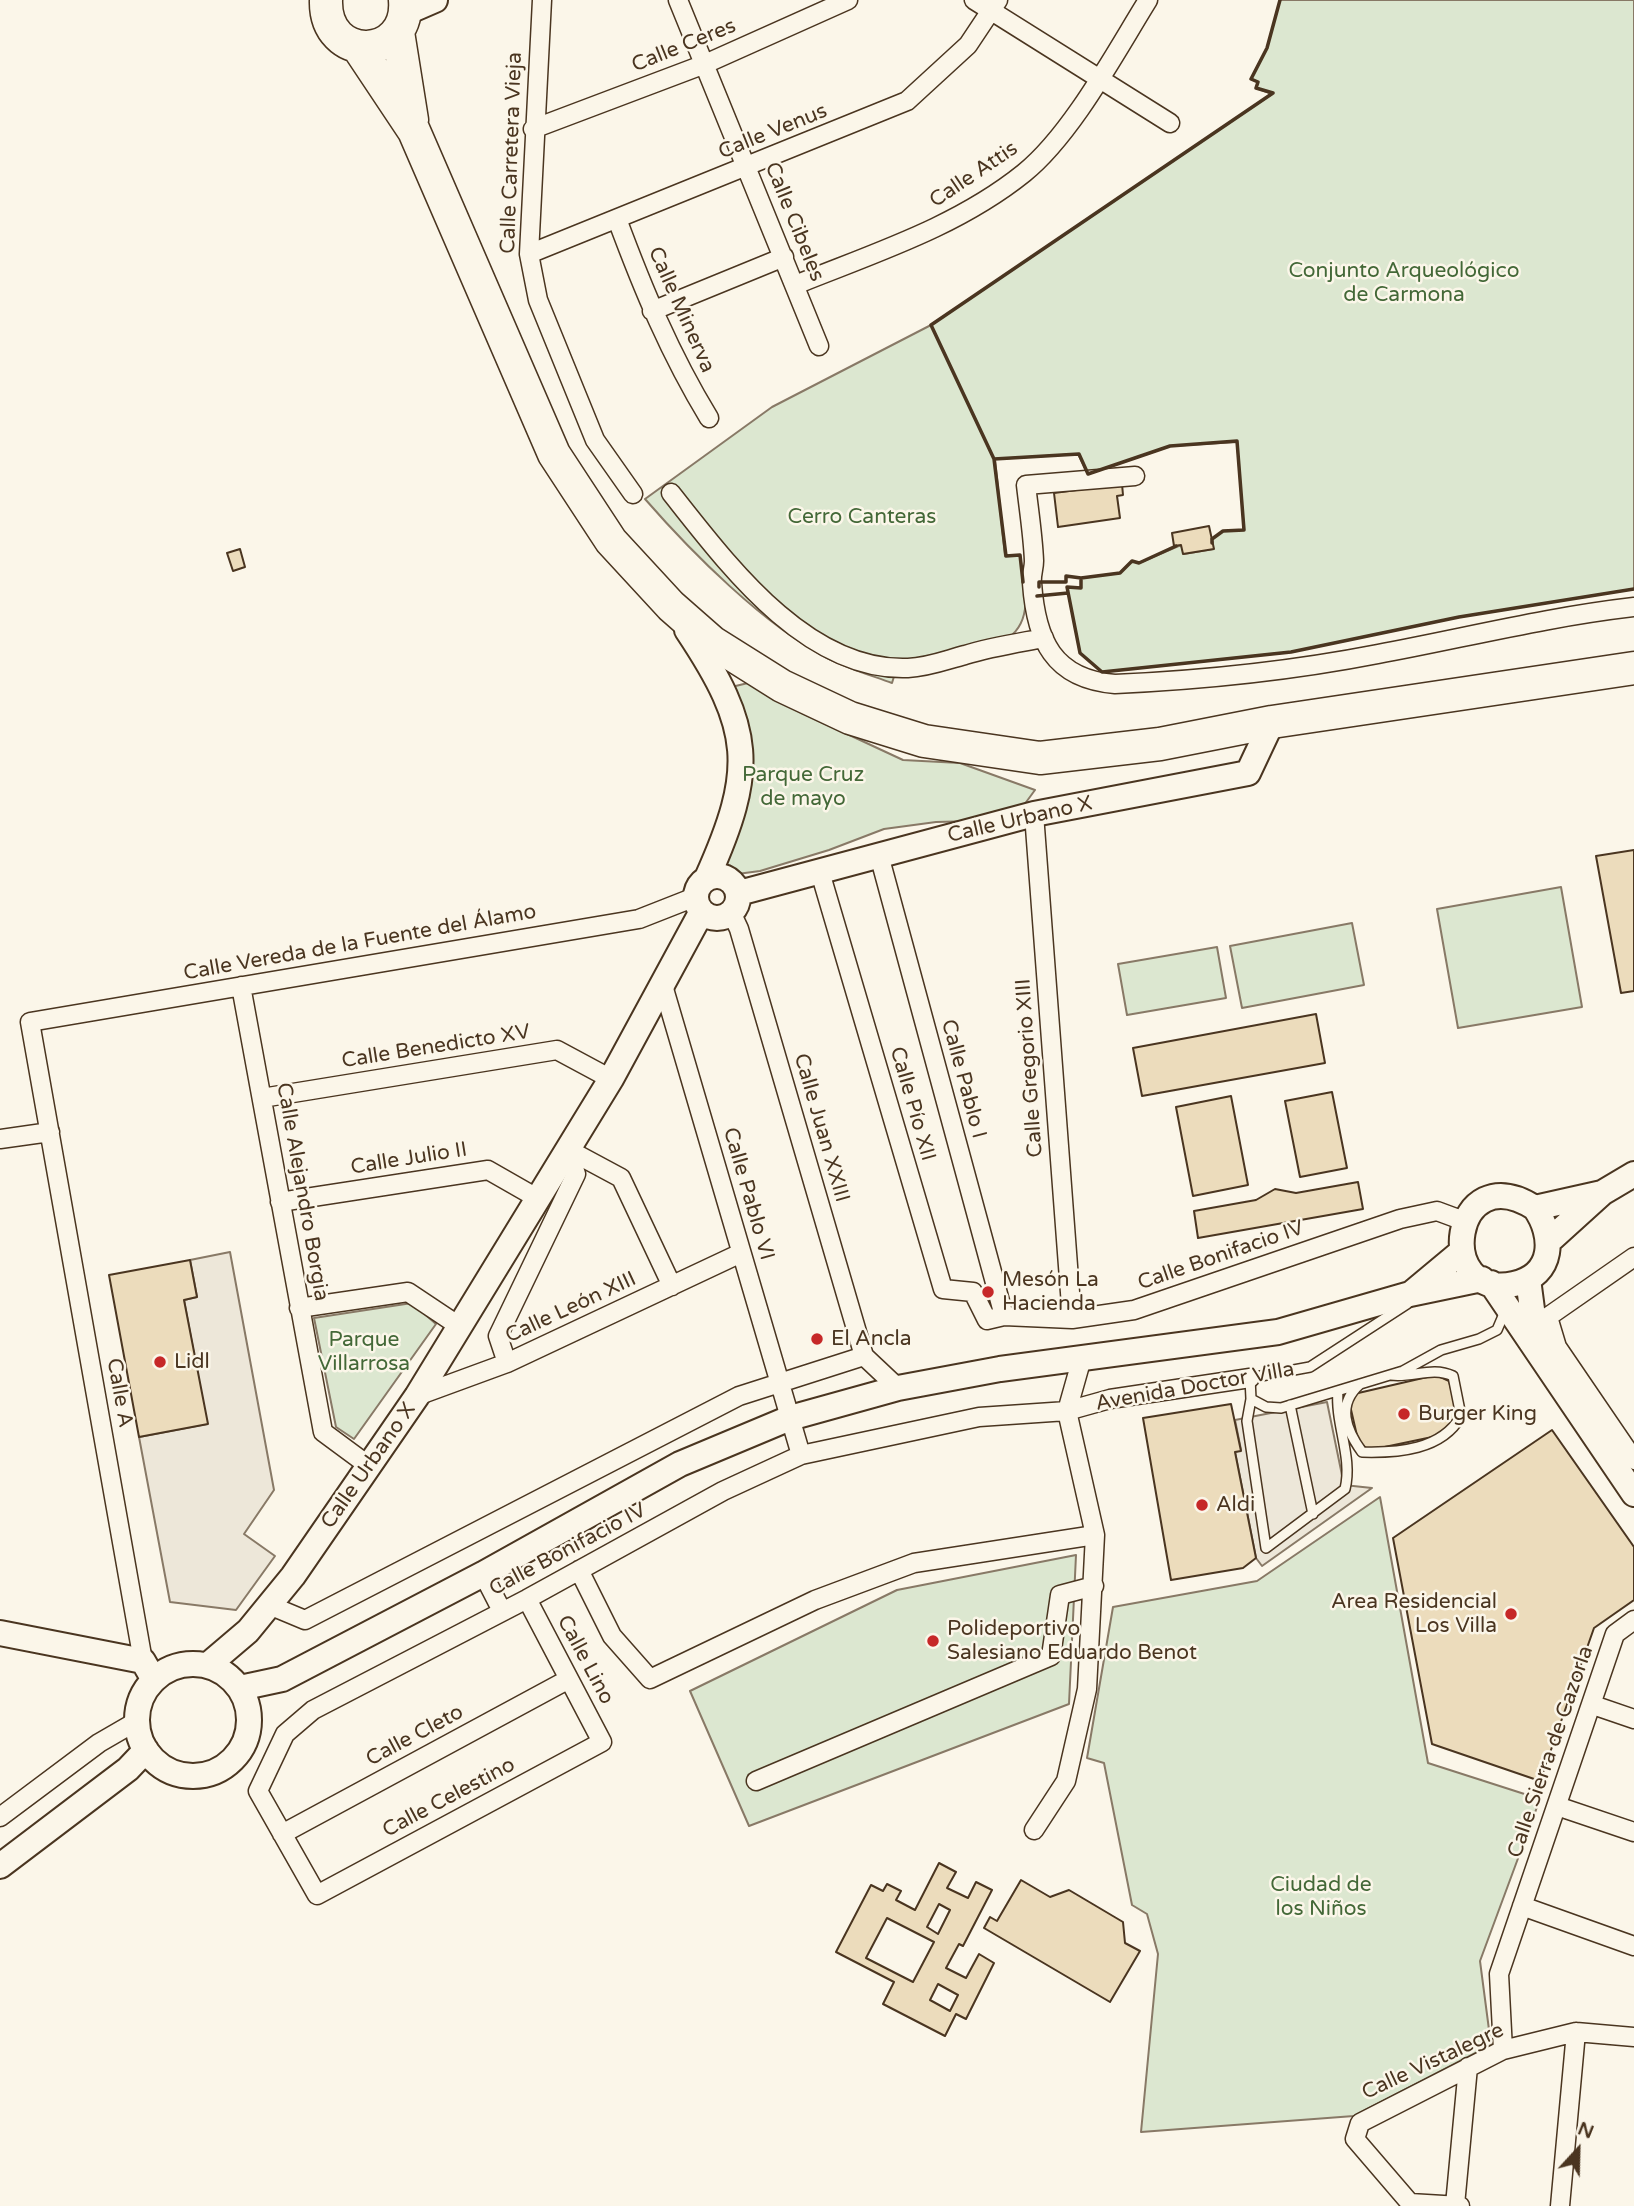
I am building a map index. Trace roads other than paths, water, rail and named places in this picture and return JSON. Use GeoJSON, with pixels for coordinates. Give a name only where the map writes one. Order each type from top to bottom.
{"type":"FeatureCollection","features":[{"type":"Feature","properties":{"kind":"highway"},"geometry":{"type":"LineString","coordinates":[[326,0],[326,14],[331,27],[339,38],[358,47],[380,45],[403,15]]}},
{"type":"Feature","properties":{"kind":"highway"},"geometry":{"type":"LineString","coordinates":[[403,15],[414,131]]}},
{"type":"Feature","properties":{"kind":"highway"},"geometry":{"type":"LineString","coordinates":[[358,47],[414,131],[554,454],[611,541],[671,606],[712,642],[782,686],[850,718],[924,741],[1040,758],[1160,744],[1272,722],[1627,667]]}},
{"type":"Feature","properties":{"kind":"street"},"geometry":{"type":"LineString","coordinates":[[403,15],[435,0]]}},
{"type":"Feature","properties":{"kind":"street","name":"Calle Carretera Vieja"},"geometry":{"type":"LineString","coordinates":[[542,0],[533,129],[529,254],[538,300],[595,440],[633,494]]}},
{"type":"Feature","properties":{"kind":"street","name":"Calle Cibeles"},"geometry":{"type":"LineString","coordinates":[[678,0],[819,346]]}},
{"type":"Feature","properties":{"kind":"street","name":"Calle Ceres"},"geometry":{"type":"LineString","coordinates":[[533,129],[705,64],[849,0]]}},
{"type":"Feature","properties":{"kind":"street"},"geometry":{"type":"LineString","coordinates":[[974,0],[995,5],[1170,123]]}},
{"type":"Feature","properties":{"kind":"street","name":"Calle Attis"},"geometry":{"type":"LineString","coordinates":[[795,285],[954,221],[1026,172],[1076,115],[1148,0]]}},
{"type":"Feature","properties":{"kind":"street","name":"Calle Venus"},"geometry":{"type":"LineString","coordinates":[[529,254],[907,101],[968,45],[995,5]]}},
{"type":"Feature","properties":{"kind":"street","name":"Calle Minerva"},"geometry":{"type":"LineString","coordinates":[[617,219],[652,311],[683,374],[709,418]]}},
{"type":"Feature","properties":{"kind":"street"},"geometry":{"type":"LineString","coordinates":[[652,311],[784,257]]}},
{"type":"Feature","properties":{"kind":"street"},"geometry":{"type":"LineString","coordinates":[[1135,476],[1026,485],[1034,565],[1031,579],[1044,638],[1056,661],[1071,673],[1091,681],[1115,684],[1194,679],[1319,664],[1545,619],[1634,607]]}},
{"type":"Feature","properties":{"kind":"street"},"geometry":{"type":"LineString","coordinates":[[671,493],[760,598],[820,645],[838,655],[876,667],[911,668],[1044,638]]}},
{"type":"Feature","properties":{"kind":"street","name":"Calle Urbano X"},"geometry":{"type":"LineString","coordinates":[[248,1631],[418,1396],[611,1079],[662,982],[726,836],[740,793],[741,753],[736,718],[723,688],[671,606]]}},
{"type":"Feature","properties":{"kind":"street","name":"Calle Urbano X"},"geometry":{"type":"LineString","coordinates":[[701,896],[716,920],[735,904],[820,872],[879,855],[1034,814],[1248,773],[1272,722]]}},
{"type":"Feature","properties":{"kind":"street","name":"Calle Gregorio XIII"},"geometry":{"type":"LineString","coordinates":[[1034,814],[1072,1319]]}},
{"type":"Feature","properties":{"kind":"street","name":"Calle Pablo I"},"geometry":{"type":"LineString","coordinates":[[879,855],[995,1318]]}},
{"type":"Feature","properties":{"kind":"street","name":"Calle Pío XII"},"geometry":{"type":"LineString","coordinates":[[820,872],[943,1289],[972,1292],[995,1318]]}},
{"type":"Feature","properties":{"kind":"street"},"geometry":{"type":"LineString","coordinates":[[701,896],[722,876],[733,882],[735,904]]}},
{"type":"Feature","properties":{"kind":"street","name":"Calle Vereda de la Fuente del Álamo"},"geometry":{"type":"LineString","coordinates":[[30,1022],[639,919],[701,896]]}},
{"type":"Feature","properties":{"kind":"street","name":"Calle Juan XXIII"},"geometry":{"type":"LineString","coordinates":[[735,904],[743,942],[864,1356]]}},
{"type":"Feature","properties":{"kind":"street","name":"Calle Pablo VI"},"geometry":{"type":"LineString","coordinates":[[662,982],[801,1455]]}},
{"type":"Feature","properties":{"kind":"street","name":"Calle Alejandro Borgia"},"geometry":{"type":"LineString","coordinates":[[241,986],[323,1432],[369,1466]]}},
{"type":"Feature","properties":{"kind":"street","name":"Calle A"},"geometry":{"type":"LineString","coordinates":[[30,1022],[148,1670]]}},
{"type":"Feature","properties":{"kind":"street","name":"Calle Benedicto XV"},"geometry":{"type":"LineString","coordinates":[[261,1098],[558,1050],[611,1079]]}},
{"type":"Feature","properties":{"kind":"street"},"geometry":{"type":"LineString","coordinates":[[0,1139],[51,1132]]}},
{"type":"Feature","properties":{"kind":"street"},"geometry":{"type":"LineString","coordinates":[[567,1149],[621,1178],[672,1286]]}},
{"type":"Feature","properties":{"kind":"street"},"geometry":{"type":"LineString","coordinates":[[507,1363],[498,1336],[576,1174],[567,1149]]}},
{"type":"Feature","properties":{"kind":"street","name":"Calle Julio II"},"geometry":{"type":"LineString","coordinates":[[280,1202],[488,1170],[537,1198]]}},
{"type":"Feature","properties":{"kind":"street"},"geometry":{"type":"LineString","coordinates":[[1549,1241],[1602,1193],[1634,1174]]}},
{"type":"Feature","properties":{"kind":"street"},"geometry":{"type":"LineString","coordinates":[[1535,1208],[1602,1193]]}},
{"type":"Feature","properties":{"kind":"street"},"geometry":{"type":"LineString","coordinates":[[236,1684],[282,1679],[482,1574],[680,1464],[790,1418],[898,1388],[1082,1358],[1278,1332],[1419,1293],[1487,1281],[1513,1284],[1528,1279],[1539,1269],[1547,1256],[1549,1241],[1546,1224],[1535,1208],[1522,1199],[1501,1196],[1486,1200],[1473,1209],[1464,1221],[1460,1236],[1461,1252],[1468,1267],[1487,1281],[1507,1307],[1634,1494]]}},
{"type":"Feature","properties":{"kind":"street","name":"Calle Bonifacio IV"},"geometry":{"type":"LineString","coordinates":[[995,1318],[1072,1319],[1135,1310],[1400,1219],[1437,1211],[1464,1221]]}},
{"type":"Feature","properties":{"kind":"street"},"geometry":{"type":"LineString","coordinates":[[1419,1293],[1461,1252]]}},
{"type":"Feature","properties":{"kind":"street","name":"Calle León XIII"},"geometry":{"type":"LineString","coordinates":[[418,1396],[507,1363],[741,1254]]}},
{"type":"Feature","properties":{"kind":"street"},"geometry":{"type":"LineString","coordinates":[[1538,1355],[1541,1322],[1634,1257]]}},
{"type":"Feature","properties":{"kind":"street"},"geometry":{"type":"LineString","coordinates":[[1528,1279],[1541,1322],[1631,1450]]}},
{"type":"Feature","properties":{"kind":"street"},"geometry":{"type":"LineString","coordinates":[[299,1308],[408,1292],[459,1326]]}},
{"type":"Feature","properties":{"kind":"street"},"geometry":{"type":"LineString","coordinates":[[268,1605],[305,1620],[739,1396],[779,1382],[864,1356],[898,1388]]}},
{"type":"Feature","properties":{"kind":"street"},"geometry":{"type":"LineString","coordinates":[[1034,1830],[1066,1781],[1087,1689],[1095,1535],[1067,1410],[1082,1358]]}},
{"type":"Feature","properties":{"kind":"street","name":"Avenida Doctor Villa"},"geometry":{"type":"LineString","coordinates":[[1067,1410],[1110,1399],[1250,1378]]}},
{"type":"Feature","properties":{"kind":"street","name":"Calle Bonifacio IV"},"geometry":{"type":"LineString","coordinates":[[317,1895],[258,1791],[285,1734],[313,1710],[527,1599],[723,1491],[801,1455],[979,1417],[1067,1410]]}},
{"type":"Feature","properties":{"kind":"street"},"geometry":{"type":"LineString","coordinates":[[579,1570],[612,1636],[650,1679],[815,1600],[914,1563],[1095,1535]]}},
{"type":"Feature","properties":{"kind":"street"},"geometry":{"type":"LineString","coordinates":[[482,1574],[502,1611]]}},
{"type":"Feature","properties":{"kind":"street"},"geometry":{"type":"LineString","coordinates":[[756,1781],[1051,1656],[1060,1595],[1094,1586]]}},
{"type":"Feature","properties":{"kind":"street","name":"Calle Lino"},"geometry":{"type":"LineString","coordinates":[[527,1599],[602,1742]]}},
{"type":"Feature","properties":{"kind":"street","name":"Calle Sierra de Cazorla"},"geometry":{"type":"LineString","coordinates":[[1503,2050],[1499,1974],[1593,1705],[1615,1634],[1634,1620]]}},
{"type":"Feature","properties":{"kind":"street"},"geometry":{"type":"LineString","coordinates":[[208,1665],[248,1631]]}},
{"type":"Feature","properties":{"kind":"street"},"geometry":{"type":"LineString","coordinates":[[236,1684],[248,1631]]}},
{"type":"Feature","properties":{"kind":"street"},"geometry":{"type":"LineString","coordinates":[[0,1633],[148,1670],[170,1669],[188,1664],[208,1665],[236,1684],[248,1704],[250,1721],[246,1739],[238,1755],[209,1774],[191,1776],[174,1773],[158,1764],[146,1750],[137,1721],[148,1670]]}},
{"type":"Feature","properties":{"kind":"street"},"geometry":{"type":"LineString","coordinates":[[250,1721],[282,1679]]}},
{"type":"Feature","properties":{"kind":"street","name":"Calle Cleto"},"geometry":{"type":"LineString","coordinates":[[282,1833],[569,1679]]}},
{"type":"Feature","properties":{"kind":"street"},"geometry":{"type":"LineString","coordinates":[[1593,1705],[1634,1719]]}},
{"type":"Feature","properties":{"kind":"street"},"geometry":{"type":"LineString","coordinates":[[0,1817],[99,1743],[137,1721]]}},
{"type":"Feature","properties":{"kind":"street","name":"Calle Celestino"},"geometry":{"type":"LineString","coordinates":[[317,1895],[602,1742]]}},
{"type":"Feature","properties":{"kind":"street"},"geometry":{"type":"LineString","coordinates":[[0,1866],[128,1769],[146,1750]]}},
{"type":"Feature","properties":{"kind":"street"},"geometry":{"type":"LineString","coordinates":[[1557,1806],[1634,1832]]}},
{"type":"Feature","properties":{"kind":"street"},"geometry":{"type":"LineString","coordinates":[[1522,1906],[1634,1946]]}},
{"type":"Feature","properties":{"kind":"street"},"geometry":{"type":"LineString","coordinates":[[1560,2206],[1576,2032]]}},
{"type":"Feature","properties":{"kind":"street","name":"Calle Vistalegre"},"geometry":{"type":"LineString","coordinates":[[1457,2205],[1410,2203],[1355,2139],[1360,2123],[1503,2050],[1576,2032],[1634,2037]]}},
{"type":"Feature","properties":{"kind":"street"},"geometry":{"type":"LineString","coordinates":[[1457,2205],[1468,2067]]}},
{"type":"Feature","properties":{"kind":"lane","name":"Avenida Doctor Villa"},"geometry":{"type":"LineString","coordinates":[[1250,1378],[1310,1367],[1419,1293]]}},
{"type":"Feature","properties":{"kind":"lane"},"geometry":{"type":"LineString","coordinates":[[1251,1399],[1266,1407],[1290,1405],[1391,1375],[1441,1350],[1479,1339],[1497,1330],[1507,1307]]}},
{"type":"Feature","properties":{"kind":"lane"},"geometry":{"type":"LineString","coordinates":[[1360,1384],[1349,1393],[1343,1409],[1350,1436],[1362,1452],[1388,1453],[1423,1445],[1441,1440],[1454,1430],[1461,1416],[1453,1376],[1443,1371],[1406,1377],[1391,1375]]}},
{"type":"Feature","properties":{"kind":"lane"},"geometry":{"type":"LineString","coordinates":[[1250,1378],[1251,1399],[1247,1421],[1266,1548],[1345,1489],[1349,1474],[1336,1412],[1338,1391]]}},
{"type":"Feature","properties":{"kind":"lane"},"geometry":{"type":"LineString","coordinates":[[1290,1405],[1313,1514]]}},
{"type":"Feature","properties":{"kind":"place","name":"Mesón La Hacienda"},"geometry":{"type":"Point","coordinates":[988,1292]}},
{"type":"Feature","properties":{"kind":"place","name":"El Ancla"},"geometry":{"type":"Point","coordinates":[817,1339]}},
{"type":"Feature","properties":{"kind":"place","name":"Lidl"},"geometry":{"type":"Point","coordinates":[160,1362]}},
{"type":"Feature","properties":{"kind":"place","name":"Burger King"},"geometry":{"type":"Point","coordinates":[1404,1414]}},
{"type":"Feature","properties":{"kind":"place","name":"Aldi"},"geometry":{"type":"Point","coordinates":[1202,1505]}},
{"type":"Feature","properties":{"kind":"place","name":"Area Residencial Los Villa"},"geometry":{"type":"Point","coordinates":[1511,1614]}},
{"type":"Feature","properties":{"kind":"place","name":"Polideportivo Salesiano Eduardo Benot"},"geometry":{"type":"Point","coordinates":[933,1641]}},
{"type":"Feature","properties":{"kind":"park label","name":"Conjunto Arqueológico de Carmona"},"geometry":{"type":"Point","coordinates":[1404,283]}},
{"type":"Feature","properties":{"kind":"park label","name":"Cerro Canteras"},"geometry":{"type":"Point","coordinates":[862,517]}},
{"type":"Feature","properties":{"kind":"park label","name":"Parque Cruz de mayo"},"geometry":{"type":"Point","coordinates":[803,787]}},
{"type":"Feature","properties":{"kind":"park label","name":"Parque Villarrosa"},"geometry":{"type":"Point","coordinates":[364,1352]}},
{"type":"Feature","properties":{"kind":"park label","name":"Ciudad de los Niños"},"geometry":{"type":"Point","coordinates":[1321,1897]}}]}
